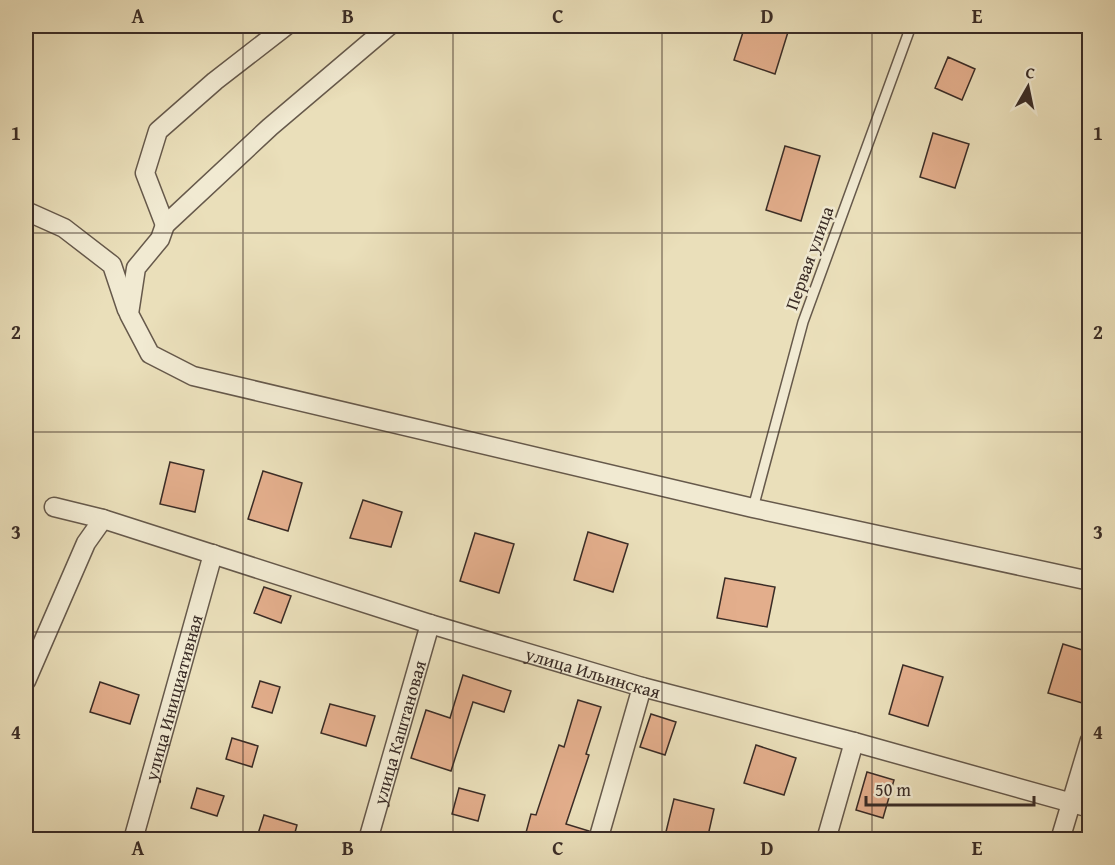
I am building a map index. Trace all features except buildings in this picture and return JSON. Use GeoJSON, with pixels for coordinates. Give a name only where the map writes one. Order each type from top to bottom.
{"type":"FeatureCollection","features":[{"type":"Feature","properties":{"kind":"street"},"geometry":{"type":"LineString","coordinates":[[165,225],[145,173],[158,131],[215,81],[286,26]]}},
{"type":"Feature","properties":{"kind":"street"},"geometry":{"type":"LineString","coordinates":[[129,314],[136,268],[160,239],[165,225],[270,127],[389,26]]}},
{"type":"Feature","properties":{"kind":"street"},"geometry":{"type":"LineString","coordinates":[[26,211],[64,228],[112,265],[129,314],[150,354],[193,376],[753,507],[1089,581]]}},
{"type":"Feature","properties":{"kind":"street","name":"улица Ильинская"},"geometry":{"type":"LineString","coordinates":[[54,507],[103,519],[430,624],[642,687],[854,742],[1089,808]]}},
{"type":"Feature","properties":{"kind":"street"},"geometry":{"type":"LineString","coordinates":[[26,681],[86,543],[103,519]]}},
{"type":"Feature","properties":{"kind":"street","name":"улица Инициативная"},"geometry":{"type":"LineString","coordinates":[[133,840],[213,554]]}},
{"type":"Feature","properties":{"kind":"street","name":"улица Каштановая"},"geometry":{"type":"LineString","coordinates":[[368,840],[430,624]]}},
{"type":"Feature","properties":{"kind":"street"},"geometry":{"type":"LineString","coordinates":[[598,840],[642,687]]}},
{"type":"Feature","properties":{"kind":"street"},"geometry":{"type":"LineString","coordinates":[[1059,840],[1089,740]]}},
{"type":"Feature","properties":{"kind":"street"},"geometry":{"type":"LineString","coordinates":[[826,840],[854,742]]}},
{"type":"Feature","properties":{"kind":"lane","name":"Первая улица"},"geometry":{"type":"LineString","coordinates":[[753,507],[803,322],[911,26]]}}]}
